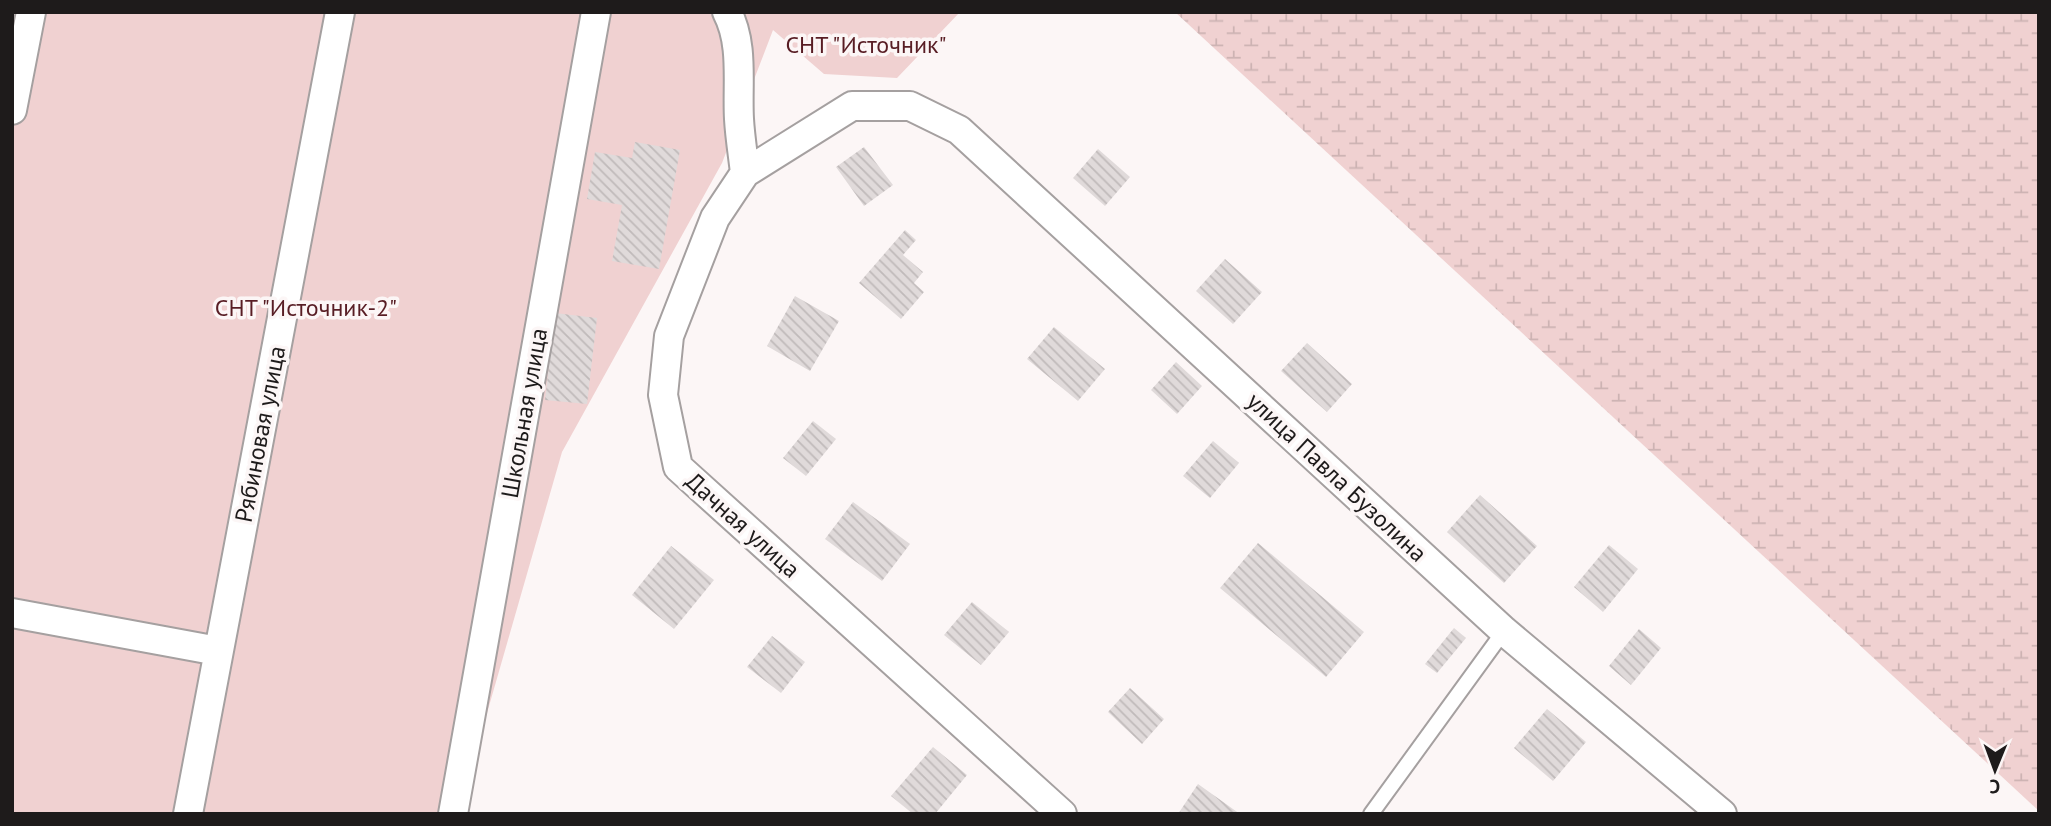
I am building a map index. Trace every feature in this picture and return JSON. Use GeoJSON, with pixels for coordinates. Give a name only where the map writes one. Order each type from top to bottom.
{"type":"FeatureCollection","features":[{"type":"Feature","properties":{"kind":"street"},"geometry":{"type":"LineString","coordinates":[[12,110],[31,12]]}},
{"type":"Feature","properties":{"kind":"street","name":"Рябиновая улица"},"geometry":{"type":"LineString","coordinates":[[188,814],[340,12]]}},
{"type":"Feature","properties":{"kind":"street","name":"Школьная улица"},"geometry":{"type":"LineString","coordinates":[[453,814],[596,12]]}},
{"type":"Feature","properties":{"kind":"street"},"geometry":{"type":"LineString","coordinates":[[727,12],[738,56],[739,121],[745,173]]}},
{"type":"Feature","properties":{"kind":"street","name":"Дачная улица"},"geometry":{"type":"LineString","coordinates":[[960,130],[910,106],[852,106],[745,173],[715,218],[670,336],[663,395],[678,467],[1062,814]]}},
{"type":"Feature","properties":{"kind":"street","name":"улица Павла Бузолина"},"geometry":{"type":"LineString","coordinates":[[960,130],[1504,631],[1722,814]]}},
{"type":"Feature","properties":{"kind":"street"},"geometry":{"type":"LineString","coordinates":[[12,613],[218,651]]}},
{"type":"Feature","properties":{"kind":"lane"},"geometry":{"type":"LineString","coordinates":[[1371,814],[1504,631]]}},
{"type":"Feature","properties":{"kind":"green space","name":"СНТ \"Источник-2\""},"geometry":{"type":"Polygon","coordinates":[[[12,12],[960,12],[897,78],[824,74],[773,30],[722,163],[562,452],[458,814],[12,814],[12,12]]]}},
{"type":"Feature","properties":{"kind":"green space"},"geometry":{"type":"Polygon","coordinates":[[[1175,12],[2039,12],[2039,811],[1175,12]]]}},
{"type":"Feature","properties":{"kind":"building"},"geometry":{"type":"Polygon","coordinates":[[[635,142],[680,150],[659,269],[612,261],[622,205],[587,199],[595,152],[632,158],[635,142]]]}},
{"type":"Feature","properties":{"kind":"building"},"geometry":{"type":"Polygon","coordinates":[[[864,147],[893,185],[864,206],[836,167],[864,147]]]}},
{"type":"Feature","properties":{"kind":"building"},"geometry":{"type":"Polygon","coordinates":[[[1098,149],[1130,177],[1105,206],[1073,178],[1098,149]]]}},
{"type":"Feature","properties":{"kind":"building"},"geometry":{"type":"Polygon","coordinates":[[[905,230],[916,240],[903,255],[923,272],[914,283],[924,292],[901,319],[859,283],[905,230]]]}},
{"type":"Feature","properties":{"kind":"building"},"geometry":{"type":"Polygon","coordinates":[[[1225,259],[1262,292],[1233,324],[1196,291],[1225,259]]]}},
{"type":"Feature","properties":{"kind":"building"},"geometry":{"type":"Polygon","coordinates":[[[795,296],[839,321],[810,371],[767,346],[795,296]]]}},
{"type":"Feature","properties":{"kind":"building"},"geometry":{"type":"Polygon","coordinates":[[[555,313],[597,318],[587,404],[545,400],[555,313]]]}},
{"type":"Feature","properties":{"kind":"building"},"geometry":{"type":"Polygon","coordinates":[[[1054,327],[1105,369],[1078,401],[1027,359],[1054,327]]]}},
{"type":"Feature","properties":{"kind":"building"},"geometry":{"type":"Polygon","coordinates":[[[1307,343],[1352,384],[1327,412],[1281,371],[1307,343]]]}},
{"type":"Feature","properties":{"kind":"building"},"geometry":{"type":"Polygon","coordinates":[[[1176,362],[1202,386],[1177,414],[1151,390],[1176,362]]]}},
{"type":"Feature","properties":{"kind":"building"},"geometry":{"type":"Polygon","coordinates":[[[813,421],[836,439],[806,476],[783,458],[813,421]]]}},
{"type":"Feature","properties":{"kind":"building"},"geometry":{"type":"Polygon","coordinates":[[[1213,441],[1239,463],[1210,498],[1183,476],[1213,441]]]}},
{"type":"Feature","properties":{"kind":"building"},"geometry":{"type":"Polygon","coordinates":[[[1480,495],[1537,546],[1504,583],[1447,532],[1480,495]]]}},
{"type":"Feature","properties":{"kind":"building"},"geometry":{"type":"Polygon","coordinates":[[[853,502],[910,544],[882,581],[825,539],[853,502]]]}},
{"type":"Feature","properties":{"kind":"building"},"geometry":{"type":"Polygon","coordinates":[[[1258,543],[1364,632],[1326,677],[1220,588],[1258,543]]]}},
{"type":"Feature","properties":{"kind":"building"},"geometry":{"type":"Polygon","coordinates":[[[1609,545],[1638,569],[1603,612],[1574,587],[1609,545]]]}},
{"type":"Feature","properties":{"kind":"building"},"geometry":{"type":"Polygon","coordinates":[[[671,546],[714,580],[674,629],[632,595],[671,546]]]}},
{"type":"Feature","properties":{"kind":"building"},"geometry":{"type":"Polygon","coordinates":[[[972,602],[1009,632],[981,665],[944,635],[972,602]]]}},
{"type":"Feature","properties":{"kind":"building"},"geometry":{"type":"Polygon","coordinates":[[[1454,628],[1466,638],[1437,673],[1425,664],[1454,628]]]}},
{"type":"Feature","properties":{"kind":"building"},"geometry":{"type":"Polygon","coordinates":[[[1639,629],[1661,648],[1631,685],[1609,666],[1639,629]]]}},
{"type":"Feature","properties":{"kind":"building"},"geometry":{"type":"Polygon","coordinates":[[[772,636],[805,662],[781,693],[747,667],[772,636]]]}},
{"type":"Feature","properties":{"kind":"building"},"geometry":{"type":"Polygon","coordinates":[[[1130,688],[1164,719],[1142,744],[1108,712],[1130,688]]]}},
{"type":"Feature","properties":{"kind":"building"},"geometry":{"type":"Polygon","coordinates":[[[1547,709],[1586,742],[1553,781],[1514,748],[1547,709]]]}},
{"type":"Feature","properties":{"kind":"building"},"geometry":{"type":"Polygon","coordinates":[[[933,747],[967,775],[935,814],[913,814],[891,796],[933,747]]]}},
{"type":"Feature","properties":{"kind":"building"},"geometry":{"type":"Polygon","coordinates":[[[1198,784],[1240,814],[1178,814],[1198,784]]]}},
{"type":"Feature","properties":{"kind":"park label","name":"СНТ \"Источник\""},"geometry":{"type":"Point","coordinates":[866,44]}}]}
